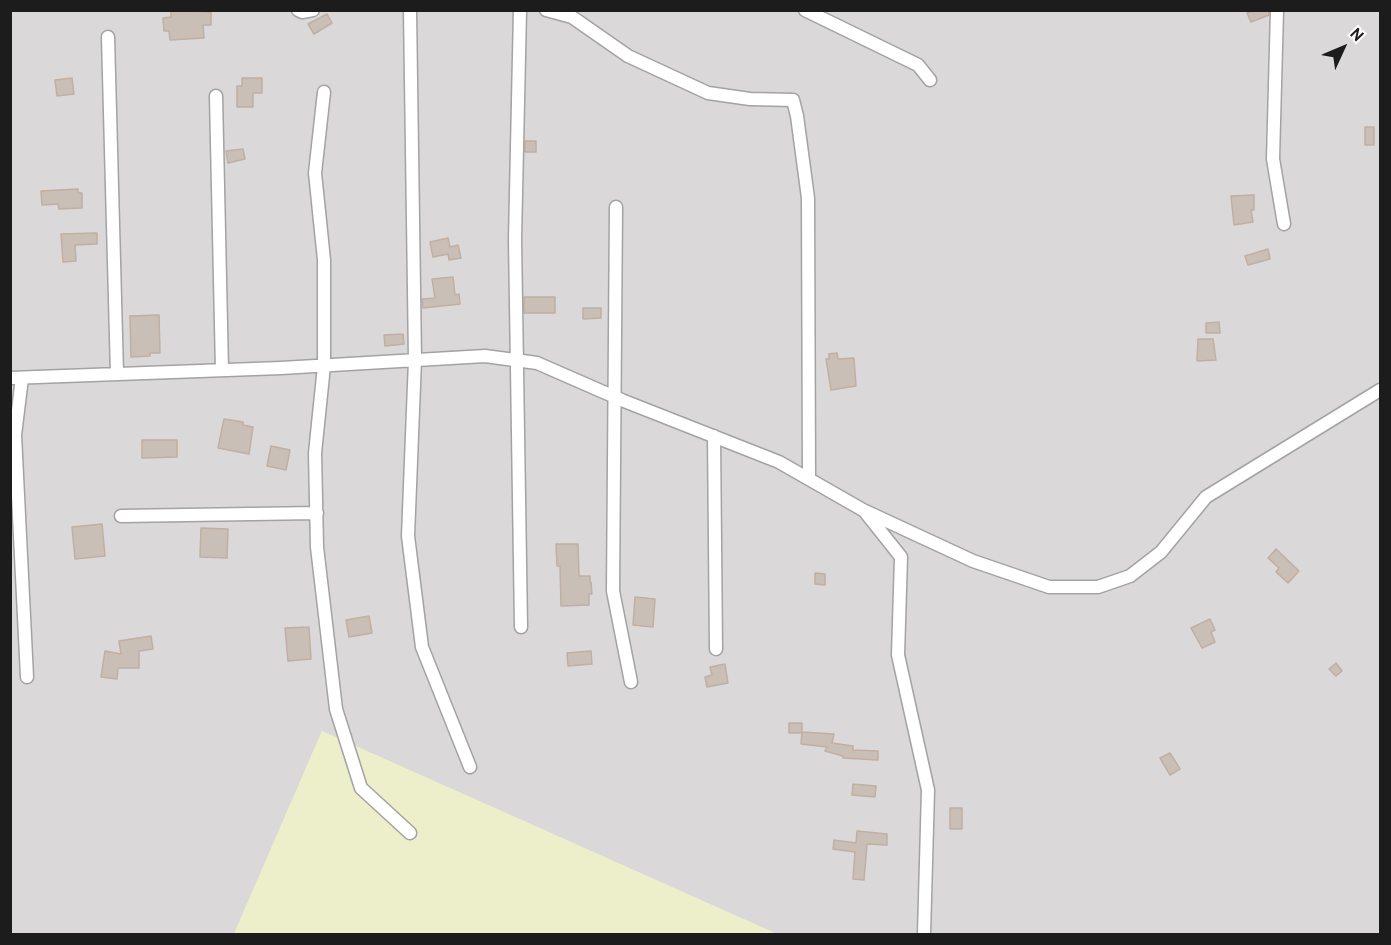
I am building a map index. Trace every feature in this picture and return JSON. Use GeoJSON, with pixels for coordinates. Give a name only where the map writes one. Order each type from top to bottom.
{"type":"FeatureCollection","features":[{"type":"Feature","properties":{"kind":"street"},"geometry":{"type":"LineString","coordinates":[[298,10],[302,12],[313,10]]}},
{"type":"Feature","properties":{"kind":"street"},"geometry":{"type":"LineString","coordinates":[[410,10],[415,360],[408,536],[422,647],[470,767]]}},
{"type":"Feature","properties":{"kind":"street"},"geometry":{"type":"LineString","coordinates":[[520,10],[515,239],[521,627]]}},
{"type":"Feature","properties":{"kind":"street"},"geometry":{"type":"LineString","coordinates":[[546,10],[572,17],[628,56],[708,93],[750,99],[792,100],[797,116],[808,198],[809,479]]}},
{"type":"Feature","properties":{"kind":"street"},"geometry":{"type":"LineString","coordinates":[[805,10],[918,65],[930,80]]}},
{"type":"Feature","properties":{"kind":"street"},"geometry":{"type":"LineString","coordinates":[[1277,10],[1273,159],[1284,224]]}},
{"type":"Feature","properties":{"kind":"street"},"geometry":{"type":"LineString","coordinates":[[108,36],[117,374]]}},
{"type":"Feature","properties":{"kind":"street"},"geometry":{"type":"LineString","coordinates":[[324,92],[315,173],[324,260],[324,366],[315,453],[317,547],[336,709],[361,788],[410,833]]}},
{"type":"Feature","properties":{"kind":"street"},"geometry":{"type":"LineString","coordinates":[[216,96],[222,370]]}},
{"type":"Feature","properties":{"kind":"street"},"geometry":{"type":"LineString","coordinates":[[616,207],[613,591],[632,682]]}},
{"type":"Feature","properties":{"kind":"street"},"geometry":{"type":"LineString","coordinates":[[27,678],[15,435],[16,378],[324,366],[485,356],[537,363],[615,398],[779,462],[863,510],[973,561],[1049,588],[1098,587],[1130,576],[1161,552],[1206,498],[1380,390]]}},
{"type":"Feature","properties":{"kind":"street"},"geometry":{"type":"LineString","coordinates":[[714,436],[716,649]]}},
{"type":"Feature","properties":{"kind":"street"},"geometry":{"type":"LineString","coordinates":[[863,510],[901,557],[898,655],[928,790],[924,934]]}},
{"type":"Feature","properties":{"kind":"street"},"geometry":{"type":"LineString","coordinates":[[121,516],[317,513]]}},
{"type":"Feature","properties":{"kind":"shaded area"},"geometry":{"type":"Polygon","coordinates":[[[10,11],[1380,11],[1380,934],[777,934],[322,731],[234,934],[11,934],[10,11]]]}},
{"type":"Feature","properties":{"kind":"green space"},"geometry":{"type":"Polygon","coordinates":[[[322,731],[777,934],[234,934],[322,731]]]}},
{"type":"Feature","properties":{"kind":"building"},"geometry":{"type":"Polygon","coordinates":[[[171,10],[211,12],[211,25],[203,25],[204,38],[170,40],[169,31],[164,31],[163,18],[171,17],[171,10]]]}},
{"type":"Feature","properties":{"kind":"building"},"geometry":{"type":"Polygon","coordinates":[[[1255,10],[1269,10],[1269,15],[1251,22],[1247,13],[1255,10]]]}},
{"type":"Feature","properties":{"kind":"building"},"geometry":{"type":"Polygon","coordinates":[[[327,14],[332,23],[314,34],[308,24],[327,14]]]}},
{"type":"Feature","properties":{"kind":"building"},"geometry":{"type":"Polygon","coordinates":[[[72,78],[74,94],[57,96],[55,80],[72,78]]]}},
{"type":"Feature","properties":{"kind":"building"},"geometry":{"type":"Polygon","coordinates":[[[242,78],[262,78],[262,93],[253,93],[253,107],[237,107],[237,86],[242,86],[242,78]]]}},
{"type":"Feature","properties":{"kind":"building"},"geometry":{"type":"Polygon","coordinates":[[[1365,127],[1374,127],[1374,145],[1365,145],[1365,127]]]}},
{"type":"Feature","properties":{"kind":"building"},"geometry":{"type":"Polygon","coordinates":[[[525,141],[536,141],[536,152],[525,152],[525,141]]]}},
{"type":"Feature","properties":{"kind":"building"},"geometry":{"type":"Polygon","coordinates":[[[243,149],[245,159],[228,163],[226,151],[243,149]]]}},
{"type":"Feature","properties":{"kind":"building"},"geometry":{"type":"Polygon","coordinates":[[[78,189],[78,193],[82,193],[82,208],[59,209],[58,204],[42,205],[41,191],[78,189]]]}},
{"type":"Feature","properties":{"kind":"building"},"geometry":{"type":"Polygon","coordinates":[[[1254,195],[1254,210],[1251,210],[1253,222],[1234,225],[1231,196],[1254,195]]]}},
{"type":"Feature","properties":{"kind":"building"},"geometry":{"type":"Polygon","coordinates":[[[97,233],[97,244],[75,245],[76,261],[63,262],[61,234],[97,233]]]}},
{"type":"Feature","properties":{"kind":"building"},"geometry":{"type":"Polygon","coordinates":[[[448,238],[450,247],[458,245],[461,258],[449,260],[448,254],[433,257],[430,242],[448,238]]]}},
{"type":"Feature","properties":{"kind":"building"},"geometry":{"type":"Polygon","coordinates":[[[1268,249],[1270,259],[1248,265],[1245,256],[1268,249]]]}},
{"type":"Feature","properties":{"kind":"building"},"geometry":{"type":"Polygon","coordinates":[[[453,277],[455,295],[459,294],[460,304],[423,308],[422,299],[435,298],[432,279],[453,277]]]}},
{"type":"Feature","properties":{"kind":"building"},"geometry":{"type":"Polygon","coordinates":[[[524,297],[555,297],[555,313],[524,313],[524,297]]]}},
{"type":"Feature","properties":{"kind":"building"},"geometry":{"type":"Polygon","coordinates":[[[583,308],[601,308],[601,318],[583,319],[583,308]]]}},
{"type":"Feature","properties":{"kind":"building"},"geometry":{"type":"Polygon","coordinates":[[[159,315],[160,353],[131,357],[130,316],[159,315]]]}},
{"type":"Feature","properties":{"kind":"building"},"geometry":{"type":"Polygon","coordinates":[[[1219,322],[1220,333],[1206,333],[1206,323],[1219,322]]]}},
{"type":"Feature","properties":{"kind":"building"},"geometry":{"type":"Polygon","coordinates":[[[403,334],[404,344],[385,346],[384,335],[403,334]]]}},
{"type":"Feature","properties":{"kind":"building"},"geometry":{"type":"Polygon","coordinates":[[[1198,339],[1213,339],[1216,360],[1197,361],[1198,339]]]}},
{"type":"Feature","properties":{"kind":"building"},"geometry":{"type":"Polygon","coordinates":[[[837,353],[838,359],[854,358],[856,386],[831,390],[826,359],[829,359],[829,354],[837,353]]]}},
{"type":"Feature","properties":{"kind":"building"},"geometry":{"type":"Polygon","coordinates":[[[224,419],[243,422],[243,425],[253,427],[249,454],[218,448],[224,419]]]}},
{"type":"Feature","properties":{"kind":"building"},"geometry":{"type":"Polygon","coordinates":[[[142,440],[177,440],[177,457],[142,458],[142,440]]]}},
{"type":"Feature","properties":{"kind":"building"},"geometry":{"type":"Polygon","coordinates":[[[271,446],[290,450],[286,470],[267,466],[271,446]]]}},
{"type":"Feature","properties":{"kind":"building"},"geometry":{"type":"Polygon","coordinates":[[[102,524],[105,556],[75,559],[72,527],[102,524]]]}},
{"type":"Feature","properties":{"kind":"building"},"geometry":{"type":"Polygon","coordinates":[[[201,528],[228,529],[227,558],[200,557],[201,528]]]}},
{"type":"Feature","properties":{"kind":"building"},"geometry":{"type":"Polygon","coordinates":[[[556,544],[578,544],[579,576],[590,576],[592,594],[589,594],[589,605],[561,606],[560,566],[557,566],[556,544]]]}},
{"type":"Feature","properties":{"kind":"building"},"geometry":{"type":"Polygon","coordinates":[[[1276,549],[1299,571],[1288,583],[1276,572],[1279,568],[1268,558],[1276,549]]]}},
{"type":"Feature","properties":{"kind":"building"},"geometry":{"type":"Polygon","coordinates":[[[815,573],[825,574],[825,585],[815,584],[815,573]]]}},
{"type":"Feature","properties":{"kind":"building"},"geometry":{"type":"Polygon","coordinates":[[[635,597],[655,599],[653,627],[633,625],[635,597]]]}},
{"type":"Feature","properties":{"kind":"building"},"geometry":{"type":"Polygon","coordinates":[[[369,616],[372,633],[349,637],[346,620],[369,616]]]}},
{"type":"Feature","properties":{"kind":"building"},"geometry":{"type":"Polygon","coordinates":[[[1210,619],[1215,630],[1211,632],[1215,642],[1202,648],[1191,628],[1210,619]]]}},
{"type":"Feature","properties":{"kind":"building"},"geometry":{"type":"Polygon","coordinates":[[[309,627],[311,659],[288,661],[285,628],[309,627]]]}},
{"type":"Feature","properties":{"kind":"building"},"geometry":{"type":"Polygon","coordinates":[[[151,636],[153,649],[139,651],[139,668],[118,668],[117,679],[101,677],[105,651],[121,654],[119,641],[151,636]]]}},
{"type":"Feature","properties":{"kind":"building"},"geometry":{"type":"Polygon","coordinates":[[[591,651],[592,664],[568,666],[567,653],[591,651]]]}},
{"type":"Feature","properties":{"kind":"building"},"geometry":{"type":"Polygon","coordinates":[[[1336,663],[1342,671],[1336,676],[1329,669],[1336,663]]]}},
{"type":"Feature","properties":{"kind":"building"},"geometry":{"type":"Polygon","coordinates":[[[725,664],[728,683],[707,687],[705,677],[712,675],[710,667],[725,664]]]}},
{"type":"Feature","properties":{"kind":"building"},"geometry":{"type":"Polygon","coordinates":[[[789,723],[802,723],[802,733],[789,733],[789,723]]]}},
{"type":"Feature","properties":{"kind":"building"},"geometry":{"type":"Polygon","coordinates":[[[802,732],[834,734],[832,743],[853,746],[853,750],[878,751],[878,760],[843,758],[843,756],[825,751],[827,747],[801,744],[802,732]]]}},
{"type":"Feature","properties":{"kind":"building"},"geometry":{"type":"Polygon","coordinates":[[[1170,753],[1180,769],[1170,775],[1160,758],[1170,753]]]}},
{"type":"Feature","properties":{"kind":"building"},"geometry":{"type":"Polygon","coordinates":[[[853,784],[876,786],[875,797],[852,795],[853,784]]]}},
{"type":"Feature","properties":{"kind":"building"},"geometry":{"type":"Polygon","coordinates":[[[950,808],[962,808],[962,829],[950,829],[950,808]]]}},
{"type":"Feature","properties":{"kind":"building"},"geometry":{"type":"Polygon","coordinates":[[[857,831],[887,834],[887,845],[867,844],[864,880],[853,879],[855,852],[833,849],[834,840],[856,843],[857,831]]]}}]}
